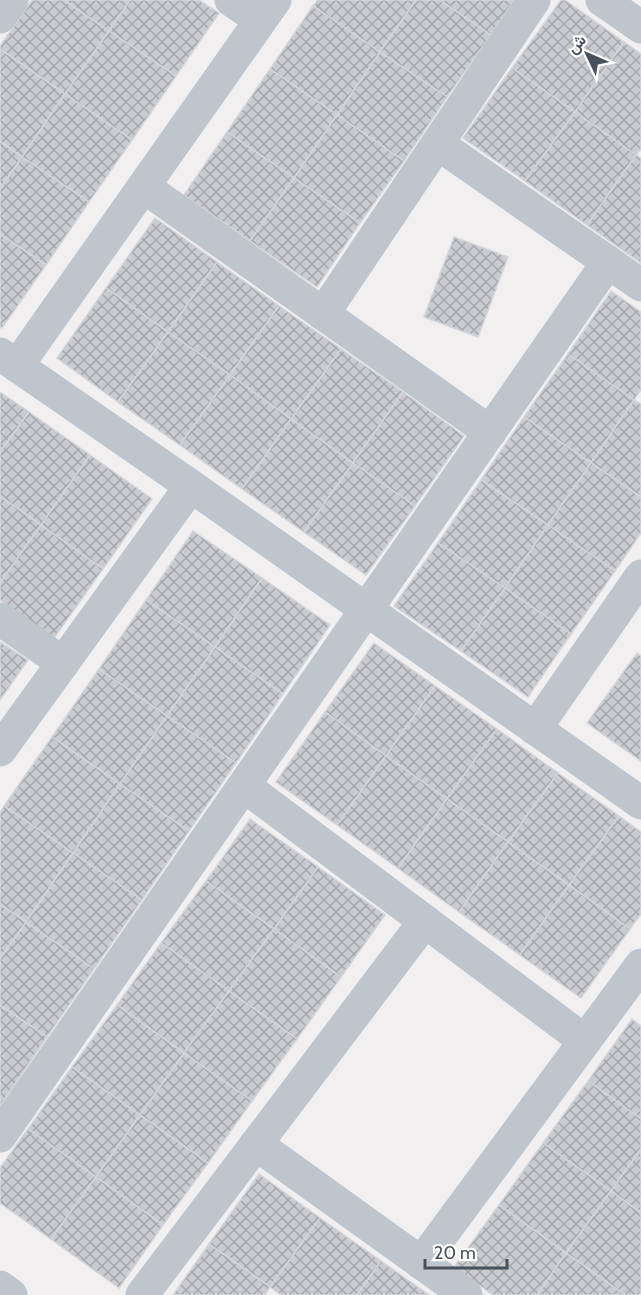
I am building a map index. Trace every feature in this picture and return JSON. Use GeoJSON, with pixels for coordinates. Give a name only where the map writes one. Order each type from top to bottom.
{"type":"FeatureCollection","features":[{"type":"Feature","properties":{"kind":"street"},"geometry":{"type":"LineString","coordinates":[[0,17],[12,0]]}},
{"type":"Feature","properties":{"kind":"street"},"geometry":{"type":"LineString","coordinates":[[231,0],[267,10],[144,187],[9,360],[641,803]]}},
{"type":"Feature","properties":{"kind":"street"},"geometry":{"type":"LineString","coordinates":[[323,314],[534,0]]}},
{"type":"Feature","properties":{"kind":"street"},"geometry":{"type":"LineString","coordinates":[[602,0],[641,27]]}},
{"type":"Feature","properties":{"kind":"street"},"geometry":{"type":"LineString","coordinates":[[438,144],[641,285]]}},
{"type":"Feature","properties":{"kind":"street"},"geometry":{"type":"LineString","coordinates":[[144,187],[490,432]]}},
{"type":"Feature","properties":{"kind":"street"},"geometry":{"type":"LineString","coordinates":[[0,1136],[608,262]]}},
{"type":"Feature","properties":{"kind":"street"},"geometry":{"type":"LineString","coordinates":[[0,750],[191,486]]}},
{"type":"Feature","properties":{"kind":"street"},"geometry":{"type":"LineString","coordinates":[[535,729],[641,576]]}},
{"type":"Feature","properties":{"kind":"street"},"geometry":{"type":"LineString","coordinates":[[0,619],[63,663]]}},
{"type":"Feature","properties":{"kind":"street"},"geometry":{"type":"LineString","coordinates":[[244,786],[585,1041]]}},
{"type":"Feature","properties":{"kind":"street"},"geometry":{"type":"LineString","coordinates":[[142,1295],[424,921]]}},
{"type":"Feature","properties":{"kind":"street"},"geometry":{"type":"LineString","coordinates":[[422,1263],[641,965]]}},
{"type":"Feature","properties":{"kind":"street"},"geometry":{"type":"LineString","coordinates":[[256,1144],[466,1295]]}},
{"type":"Feature","properties":{"kind":"street"},"geometry":{"type":"LineString","coordinates":[[0,1287],[11,1295]]}},
{"type":"Feature","properties":{"kind":"building"},"geometry":{"type":"Polygon","coordinates":[[[32,0],[64,0],[109,31],[65,94],[0,49],[32,0]]]}},
{"type":"Feature","properties":{"kind":"building"},"geometry":{"type":"Polygon","coordinates":[[[64,0],[130,0],[109,31],[64,0]]]}},
{"type":"Feature","properties":{"kind":"building"},"geometry":{"type":"Polygon","coordinates":[[[130,0],[199,0],[219,13],[176,76],[109,31],[130,0]]]}},
{"type":"Feature","properties":{"kind":"building"},"geometry":{"type":"Polygon","coordinates":[[[318,0],[416,0],[380,52],[313,6],[318,0]]]}},
{"type":"Feature","properties":{"kind":"building"},"geometry":{"type":"Polygon","coordinates":[[[416,0],[440,0],[491,35],[447,97],[380,52],[416,0]]]}},
{"type":"Feature","properties":{"kind":"building"},"geometry":{"type":"Polygon","coordinates":[[[440,0],[514,0],[491,35],[440,0]]]}},
{"type":"Feature","properties":{"kind":"building"},"geometry":{"type":"Polygon","coordinates":[[[561,0],[565,0],[624,42],[575,112],[512,68],[561,0]]]}},
{"type":"Feature","properties":{"kind":"building"},"geometry":{"type":"Polygon","coordinates":[[[313,6],[380,52],[337,115],[270,69],[313,6]]]}},
{"type":"Feature","properties":{"kind":"building"},"geometry":{"type":"Polygon","coordinates":[[[109,31],[176,76],[132,140],[65,94],[109,31]]]}},
{"type":"Feature","properties":{"kind":"building"},"geometry":{"type":"Polygon","coordinates":[[[624,42],[641,54],[641,149],[636,155],[575,112],[624,42]]]}},
{"type":"Feature","properties":{"kind":"building"},"geometry":{"type":"Polygon","coordinates":[[[0,49],[65,94],[22,157],[0,141],[0,49]]]}},
{"type":"Feature","properties":{"kind":"building"},"geometry":{"type":"Polygon","coordinates":[[[380,52],[447,97],[404,161],[337,115],[380,52]]]}},
{"type":"Feature","properties":{"kind":"building"},"geometry":{"type":"Polygon","coordinates":[[[512,68],[575,112],[525,181],[463,138],[512,68]]]}},
{"type":"Feature","properties":{"kind":"building"},"geometry":{"type":"Polygon","coordinates":[[[270,69],[337,115],[294,178],[227,132],[270,69]]]}},
{"type":"Feature","properties":{"kind":"building"},"geometry":{"type":"Polygon","coordinates":[[[65,94],[132,140],[89,202],[22,157],[65,94]]]}},
{"type":"Feature","properties":{"kind":"building"},"geometry":{"type":"Polygon","coordinates":[[[575,112],[636,155],[587,225],[525,181],[575,112]]]}},
{"type":"Feature","properties":{"kind":"building"},"geometry":{"type":"Polygon","coordinates":[[[337,115],[404,161],[360,223],[294,178],[337,115]]]}},
{"type":"Feature","properties":{"kind":"building"},"geometry":{"type":"Polygon","coordinates":[[[227,132],[294,178],[250,241],[184,195],[227,132]]]}},
{"type":"Feature","properties":{"kind":"building"},"geometry":{"type":"Polygon","coordinates":[[[0,141],[22,157],[0,189],[0,141]]]}},
{"type":"Feature","properties":{"kind":"building"},"geometry":{"type":"Polygon","coordinates":[[[636,155],[641,158],[641,263],[587,225],[636,155]]]}},
{"type":"Feature","properties":{"kind":"building"},"geometry":{"type":"Polygon","coordinates":[[[22,157],[89,202],[46,265],[0,234],[0,189],[22,157]]]}},
{"type":"Feature","properties":{"kind":"building"},"geometry":{"type":"Polygon","coordinates":[[[294,178],[360,223],[317,287],[250,241],[294,178]]]}},
{"type":"Feature","properties":{"kind":"building"},"geometry":{"type":"Polygon","coordinates":[[[155,218],[217,262],[168,332],[106,288],[155,218]]]}},
{"type":"Feature","properties":{"kind":"building"},"geometry":{"type":"Polygon","coordinates":[[[0,234],[46,265],[2,328],[0,327],[0,234]]]}},
{"type":"Feature","properties":{"kind":"building"},"geometry":{"type":"Polygon","coordinates":[[[454,237],[508,257],[478,337],[424,317],[454,237]]]}},
{"type":"Feature","properties":{"kind":"building"},"geometry":{"type":"Polygon","coordinates":[[[217,262],[279,306],[230,375],[168,332],[217,262]]]}},
{"type":"Feature","properties":{"kind":"building"},"geometry":{"type":"Polygon","coordinates":[[[106,288],[168,332],[118,402],[57,358],[106,288]]]}},
{"type":"Feature","properties":{"kind":"building"},"geometry":{"type":"Polygon","coordinates":[[[611,291],[641,312],[641,390],[634,400],[568,354],[611,291]]]}},
{"type":"Feature","properties":{"kind":"building"},"geometry":{"type":"Polygon","coordinates":[[[279,306],[341,349],[291,419],[230,375],[279,306]]]}},
{"type":"Feature","properties":{"kind":"building"},"geometry":{"type":"Polygon","coordinates":[[[168,332],[230,375],[180,445],[118,402],[168,332]]]}},
{"type":"Feature","properties":{"kind":"building"},"geometry":{"type":"Polygon","coordinates":[[[341,349],[403,392],[353,463],[291,419],[341,349]]]}},
{"type":"Feature","properties":{"kind":"building"},"geometry":{"type":"Polygon","coordinates":[[[568,354],[634,400],[591,463],[524,417],[568,354]]]}},
{"type":"Feature","properties":{"kind":"building"},"geometry":{"type":"Polygon","coordinates":[[[230,375],[291,419],[242,489],[180,445],[230,375]]]}},
{"type":"Feature","properties":{"kind":"building"},"geometry":{"type":"Polygon","coordinates":[[[0,392],[29,412],[0,452],[0,392]]]}},
{"type":"Feature","properties":{"kind":"building"},"geometry":{"type":"Polygon","coordinates":[[[403,392],[464,436],[415,506],[353,463],[403,392]]]}},
{"type":"Feature","properties":{"kind":"building"},"geometry":{"type":"Polygon","coordinates":[[[634,400],[641,404],[641,497],[591,463],[634,400]]]}},
{"type":"Feature","properties":{"kind":"building"},"geometry":{"type":"Polygon","coordinates":[[[29,412],[90,455],[41,525],[0,496],[0,452],[29,412]]]}},
{"type":"Feature","properties":{"kind":"building"},"geometry":{"type":"Polygon","coordinates":[[[524,417],[591,463],[548,525],[481,480],[524,417]]]}},
{"type":"Feature","properties":{"kind":"building"},"geometry":{"type":"Polygon","coordinates":[[[291,419],[353,463],[304,532],[242,489],[291,419]]]}},
{"type":"Feature","properties":{"kind":"building"},"geometry":{"type":"Polygon","coordinates":[[[90,455],[152,499],[103,569],[41,525],[90,455]]]}},
{"type":"Feature","properties":{"kind":"building"},"geometry":{"type":"Polygon","coordinates":[[[353,463],[415,506],[366,575],[304,532],[353,463]]]}},
{"type":"Feature","properties":{"kind":"building"},"geometry":{"type":"Polygon","coordinates":[[[591,463],[641,497],[641,533],[615,571],[548,525],[591,463]]]}},
{"type":"Feature","properties":{"kind":"building"},"geometry":{"type":"Polygon","coordinates":[[[481,480],[548,525],[505,588],[438,543],[481,480]]]}},
{"type":"Feature","properties":{"kind":"building"},"geometry":{"type":"Polygon","coordinates":[[[0,496],[41,525],[0,583],[0,496]]]}},
{"type":"Feature","properties":{"kind":"building"},"geometry":{"type":"Polygon","coordinates":[[[41,525],[103,569],[54,638],[0,600],[0,583],[41,525]]]}},
{"type":"Feature","properties":{"kind":"building"},"geometry":{"type":"Polygon","coordinates":[[[548,525],[615,571],[571,634],[505,588],[548,525]]]}},
{"type":"Feature","properties":{"kind":"building"},"geometry":{"type":"Polygon","coordinates":[[[193,531],[262,578],[215,647],[146,600],[193,531]]]}},
{"type":"Feature","properties":{"kind":"building"},"geometry":{"type":"Polygon","coordinates":[[[438,543],[505,588],[461,651],[394,606],[438,543]]]}},
{"type":"Feature","properties":{"kind":"building"},"geometry":{"type":"Polygon","coordinates":[[[262,578],[330,625],[283,694],[215,647],[262,578]]]}},
{"type":"Feature","properties":{"kind":"building"},"geometry":{"type":"Polygon","coordinates":[[[505,588],[571,634],[528,697],[461,651],[505,588]]]}},
{"type":"Feature","properties":{"kind":"building"},"geometry":{"type":"Polygon","coordinates":[[[146,600],[215,647],[167,716],[99,669],[146,600]]]}},
{"type":"Feature","properties":{"kind":"building"},"geometry":{"type":"Polygon","coordinates":[[[0,642],[28,660],[0,700],[0,642]]]}},
{"type":"Feature","properties":{"kind":"building"},"geometry":{"type":"Polygon","coordinates":[[[374,643],[435,686],[386,756],[325,712],[374,643]]]}},
{"type":"Feature","properties":{"kind":"building"},"geometry":{"type":"Polygon","coordinates":[[[215,647],[283,694],[236,763],[167,716],[215,647]]]}},
{"type":"Feature","properties":{"kind":"building"},"geometry":{"type":"Polygon","coordinates":[[[637,653],[641,656],[641,761],[587,723],[637,653]]]}},
{"type":"Feature","properties":{"kind":"building"},"geometry":{"type":"Polygon","coordinates":[[[99,669],[167,716],[120,784],[52,737],[99,669]]]}},
{"type":"Feature","properties":{"kind":"building"},"geometry":{"type":"Polygon","coordinates":[[[435,686],[497,729],[447,799],[386,756],[435,686]]]}},
{"type":"Feature","properties":{"kind":"building"},"geometry":{"type":"Polygon","coordinates":[[[325,712],[386,756],[337,825],[276,782],[325,712]]]}},
{"type":"Feature","properties":{"kind":"building"},"geometry":{"type":"Polygon","coordinates":[[[167,716],[236,763],[189,831],[120,784],[167,716]]]}},
{"type":"Feature","properties":{"kind":"building"},"geometry":{"type":"Polygon","coordinates":[[[497,729],[558,773],[508,842],[447,799],[497,729]]]}},
{"type":"Feature","properties":{"kind":"building"},"geometry":{"type":"Polygon","coordinates":[[[52,737],[120,784],[73,853],[4,806],[52,737]]]}},
{"type":"Feature","properties":{"kind":"building"},"geometry":{"type":"Polygon","coordinates":[[[386,756],[447,799],[398,868],[337,825],[386,756]]]}},
{"type":"Feature","properties":{"kind":"building"},"geometry":{"type":"Polygon","coordinates":[[[558,773],[619,816],[569,885],[508,842],[558,773]]]}},
{"type":"Feature","properties":{"kind":"building"},"geometry":{"type":"Polygon","coordinates":[[[120,784],[189,831],[142,900],[73,853],[120,784]]]}},
{"type":"Feature","properties":{"kind":"building"},"geometry":{"type":"Polygon","coordinates":[[[447,799],[508,842],[459,912],[398,868],[447,799]]]}},
{"type":"Feature","properties":{"kind":"building"},"geometry":{"type":"Polygon","coordinates":[[[4,806],[73,853],[26,922],[0,904],[0,813],[4,806]]]}},
{"type":"Feature","properties":{"kind":"building"},"geometry":{"type":"Polygon","coordinates":[[[619,816],[641,832],[641,914],[630,929],[569,885],[619,816]]]}},
{"type":"Feature","properties":{"kind":"building"},"geometry":{"type":"Polygon","coordinates":[[[250,819],[318,867],[274,929],[206,881],[250,819]]]}},
{"type":"Feature","properties":{"kind":"building"},"geometry":{"type":"Polygon","coordinates":[[[508,842],[569,885],[520,955],[459,912],[508,842]]]}},
{"type":"Feature","properties":{"kind":"building"},"geometry":{"type":"Polygon","coordinates":[[[73,853],[142,900],[94,969],[26,922],[73,853]]]}},
{"type":"Feature","properties":{"kind":"building"},"geometry":{"type":"Polygon","coordinates":[[[318,867],[385,915],[341,977],[274,929],[318,867]]]}},
{"type":"Feature","properties":{"kind":"building"},"geometry":{"type":"Polygon","coordinates":[[[206,881],[274,929],[229,991],[161,943],[206,881]]]}},
{"type":"Feature","properties":{"kind":"building"},"geometry":{"type":"Polygon","coordinates":[[[569,885],[630,929],[581,998],[520,955],[569,885]]]}},
{"type":"Feature","properties":{"kind":"building"},"geometry":{"type":"Polygon","coordinates":[[[0,904],[26,922],[0,959],[0,904]]]}},
{"type":"Feature","properties":{"kind":"building"},"geometry":{"type":"Polygon","coordinates":[[[26,922],[94,969],[47,1037],[0,1005],[0,959],[26,922]]]}},
{"type":"Feature","properties":{"kind":"building"},"geometry":{"type":"Polygon","coordinates":[[[274,929],[341,977],[297,1039],[229,991],[274,929]]]}},
{"type":"Feature","properties":{"kind":"building"},"geometry":{"type":"Polygon","coordinates":[[[161,943],[229,991],[184,1053],[117,1005],[161,943]]]}},
{"type":"Feature","properties":{"kind":"building"},"geometry":{"type":"Polygon","coordinates":[[[229,991],[297,1039],[252,1101],[184,1053],[229,991]]]}},
{"type":"Feature","properties":{"kind":"building"},"geometry":{"type":"Polygon","coordinates":[[[0,1005],[47,1037],[0,1106],[0,1005]]]}},
{"type":"Feature","properties":{"kind":"building"},"geometry":{"type":"Polygon","coordinates":[[[117,1005],[184,1053],[140,1115],[72,1067],[117,1005]]]}},
{"type":"Feature","properties":{"kind":"building"},"geometry":{"type":"Polygon","coordinates":[[[632,1019],[641,1026],[641,1119],[588,1081],[632,1019]]]}},
{"type":"Feature","properties":{"kind":"building"},"geometry":{"type":"Polygon","coordinates":[[[184,1053],[252,1101],[208,1163],[140,1115],[184,1053]]]}},
{"type":"Feature","properties":{"kind":"building"},"geometry":{"type":"Polygon","coordinates":[[[72,1067],[140,1115],[96,1177],[28,1129],[72,1067]]]}},
{"type":"Feature","properties":{"kind":"building"},"geometry":{"type":"Polygon","coordinates":[[[588,1081],[641,1119],[641,1149],[611,1191],[543,1143],[588,1081]]]}},
{"type":"Feature","properties":{"kind":"building"},"geometry":{"type":"Polygon","coordinates":[[[140,1115],[208,1163],[163,1225],[96,1177],[140,1115]]]}},
{"type":"Feature","properties":{"kind":"building"},"geometry":{"type":"Polygon","coordinates":[[[28,1129],[96,1177],[51,1239],[0,1203],[0,1168],[28,1129]]]}},
{"type":"Feature","properties":{"kind":"building"},"geometry":{"type":"Polygon","coordinates":[[[543,1143],[611,1191],[566,1253],[499,1205],[543,1143]]]}},
{"type":"Feature","properties":{"kind":"building"},"geometry":{"type":"Polygon","coordinates":[[[641,1149],[641,1213],[611,1191],[641,1149]]]}},
{"type":"Feature","properties":{"kind":"building"},"geometry":{"type":"Polygon","coordinates":[[[259,1174],[320,1218],[270,1287],[209,1244],[259,1174]]]}},
{"type":"Feature","properties":{"kind":"building"},"geometry":{"type":"Polygon","coordinates":[[[96,1177],[163,1225],[119,1288],[51,1239],[96,1177]]]}},
{"type":"Feature","properties":{"kind":"building"},"geometry":{"type":"Polygon","coordinates":[[[611,1191],[641,1213],[641,1292],[639,1295],[625,1295],[566,1253],[611,1191]]]}},
{"type":"Feature","properties":{"kind":"building"},"geometry":{"type":"Polygon","coordinates":[[[499,1205],[566,1253],[537,1295],[493,1295],[454,1267],[499,1205]]]}},
{"type":"Feature","properties":{"kind":"building"},"geometry":{"type":"Polygon","coordinates":[[[320,1218],[381,1261],[357,1295],[281,1295],[270,1287],[320,1218]]]}},
{"type":"Feature","properties":{"kind":"building"},"geometry":{"type":"Polygon","coordinates":[[[209,1244],[270,1287],[265,1295],[173,1295],[209,1244]]]}},
{"type":"Feature","properties":{"kind":"building"},"geometry":{"type":"Polygon","coordinates":[[[566,1253],[625,1295],[537,1295],[566,1253]]]}},
{"type":"Feature","properties":{"kind":"building"},"geometry":{"type":"Polygon","coordinates":[[[381,1261],[429,1295],[357,1295],[381,1261]]]}}]}
